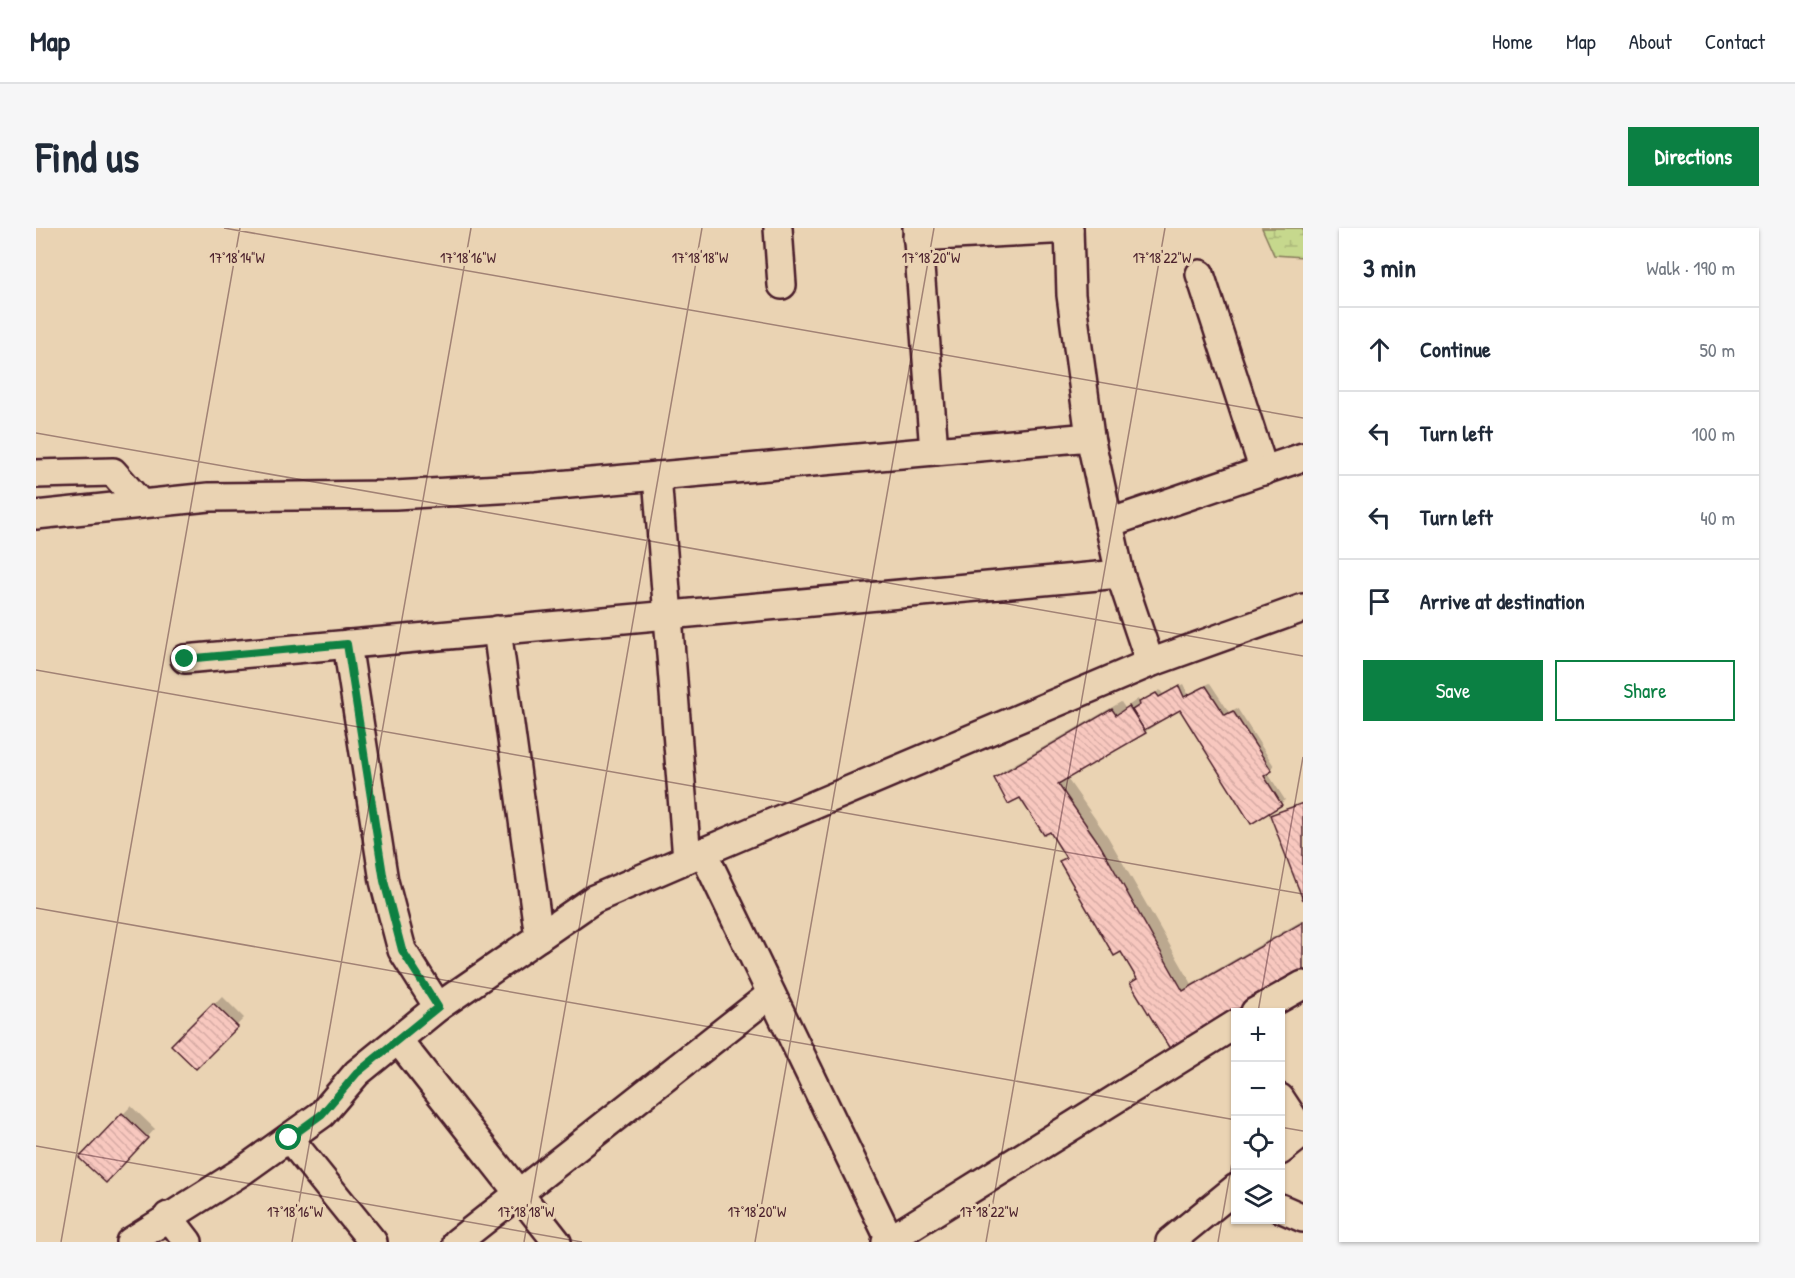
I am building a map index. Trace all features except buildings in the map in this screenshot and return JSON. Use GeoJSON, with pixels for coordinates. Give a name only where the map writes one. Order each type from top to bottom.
{"type":"FeatureCollection","features":[{"type":"Feature","properties":{"kind":"street"},"geometry":{"type":"LineString","coordinates":[[778,228],[782,285]]}},
{"type":"Feature","properties":{"kind":"street"},"geometry":{"type":"LineString","coordinates":[[934,451],[917,232],[1069,228],[1071,295],[1090,437],[1120,574],[1150,663]]}},
{"type":"Feature","properties":{"kind":"street"},"geometry":{"type":"LineString","coordinates":[[1200,274],[1264,471]]}},
{"type":"Feature","properties":{"kind":"street"},"geometry":{"type":"LineString","coordinates":[[36,515],[209,497],[394,495],[657,476],[1090,437]]}},
{"type":"Feature","properties":{"kind":"street"},"geometry":{"type":"LineString","coordinates":[[1109,524],[1303,457]]}},
{"type":"Feature","properties":{"kind":"street"},"geometry":{"type":"LineString","coordinates":[[36,474],[112,472],[141,504]]}},
{"type":"Feature","properties":{"kind":"street"},"geometry":{"type":"LineString","coordinates":[[657,476],[667,615],[695,855],[771,994],[889,1241],[1231,1028]]}},
{"type":"Feature","properties":{"kind":"street"},"geometry":{"type":"LineString","coordinates":[[185,659],[1120,574]]}},
{"type":"Feature","properties":{"kind":"street"},"geometry":{"type":"LineString","coordinates":[[130,1242],[241,1172],[322,1114],[357,1073],[438,1007],[594,899],[1150,663],[1303,608]]}},
{"type":"Feature","properties":{"kind":"street"},"geometry":{"type":"LineString","coordinates":[[497,630],[539,937]]}},
{"type":"Feature","properties":{"kind":"street"},"geometry":{"type":"LineString","coordinates":[[347,644],[384,881],[402,950],[438,1007]]}},
{"type":"Feature","properties":{"kind":"street"},"geometry":{"type":"LineString","coordinates":[[1264,1008],[1303,986]]}},
{"type":"Feature","properties":{"kind":"street"},"geometry":{"type":"LineString","coordinates":[[457,1242],[771,994]]}},
{"type":"Feature","properties":{"kind":"street"},"geometry":{"type":"LineString","coordinates":[[398,1040],[557,1242]]}},
{"type":"Feature","properties":{"kind":"street"},"geometry":{"type":"LineString","coordinates":[[1285,1104],[1303,1133],[1285,1148]]}},
{"type":"Feature","properties":{"kind":"street"},"geometry":{"type":"LineString","coordinates":[[289,1138],[373,1242]]}},
{"type":"Feature","properties":{"kind":"street"},"geometry":{"type":"LineString","coordinates":[[1170,1242],[1231,1192]]}},
{"type":"Feature","properties":{"kind":"street"},"geometry":{"type":"LineString","coordinates":[[1285,1210],[1303,1218]]}},
{"type":"Feature","properties":{"kind":"street"},"geometry":{"type":"LineString","coordinates":[[168,1216],[188,1242]]}},
{"type":"Feature","properties":{"kind":"green space"},"geometry":{"type":"Polygon","coordinates":[[[1262,228],[1303,228],[1303,257],[1274,255],[1262,228]]]}},
{"type":"Feature","properties":{"kind":"route"},"geometry":{"type":"LineString","coordinates":[[185,659],[347,644],[384,881],[402,950],[438,1007],[357,1073],[322,1114],[289,1138]]}}]}
